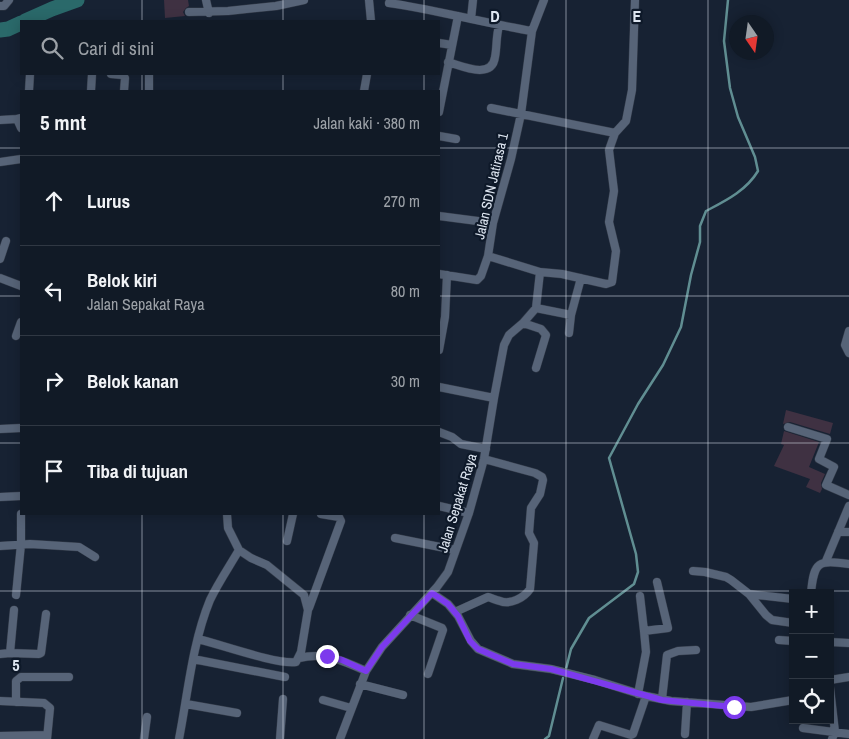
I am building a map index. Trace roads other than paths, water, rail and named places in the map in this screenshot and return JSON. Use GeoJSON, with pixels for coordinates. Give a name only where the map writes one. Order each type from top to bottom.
{"type":"FeatureCollection","features":[{"type":"Feature","properties":{"kind":"street"},"geometry":{"type":"LineString","coordinates":[[0,6],[4,6],[9,0]]}},
{"type":"Feature","properties":{"kind":"street"},"geometry":{"type":"LineString","coordinates":[[206,0],[208,12]]}},
{"type":"Feature","properties":{"kind":"street"},"geometry":{"type":"LineString","coordinates":[[240,0],[242,9]]}},
{"type":"Feature","properties":{"kind":"street"},"geometry":{"type":"LineString","coordinates":[[189,12],[242,9],[304,0]]}},
{"type":"Feature","properties":{"kind":"street"},"geometry":{"type":"LineString","coordinates":[[369,0],[371,20]]}},
{"type":"Feature","properties":{"kind":"street"},"geometry":{"type":"LineString","coordinates":[[471,19],[473,0]]}},
{"type":"Feature","properties":{"kind":"street","name":"Jalan SDN Jatirasa 1"},"geometry":{"type":"LineString","coordinates":[[544,0],[532,31],[521,114],[511,159],[493,223],[488,256],[540,272],[562,274],[606,284],[612,282],[616,251],[609,222],[614,191],[609,150],[615,133]]}},
{"type":"Feature","properties":{"kind":"street"},"geometry":{"type":"LineString","coordinates":[[492,108],[615,133],[626,121],[632,90],[634,0]]}},
{"type":"Feature","properties":{"kind":"street"},"geometry":{"type":"LineString","coordinates":[[389,3],[429,9],[499,26],[532,31]]}},
{"type":"Feature","properties":{"kind":"street"},"geometry":{"type":"LineString","coordinates":[[440,106],[458,16]]}},
{"type":"Feature","properties":{"kind":"street"},"geometry":{"type":"LineString","coordinates":[[448,62],[475,69],[494,66],[499,26]]}},
{"type":"Feature","properties":{"kind":"street"},"geometry":{"type":"LineString","coordinates":[[440,43],[452,45]]}},
{"type":"Feature","properties":{"kind":"street"},"geometry":{"type":"LineString","coordinates":[[29,90],[30,75]]}},
{"type":"Feature","properties":{"kind":"street"},"geometry":{"type":"LineString","coordinates":[[92,75],[92,90]]}},
{"type":"Feature","properties":{"kind":"street"},"geometry":{"type":"LineString","coordinates":[[122,75],[125,78],[124,90]]}},
{"type":"Feature","properties":{"kind":"street"},"geometry":{"type":"LineString","coordinates":[[148,90],[149,75]]}},
{"type":"Feature","properties":{"kind":"street"},"geometry":{"type":"LineString","coordinates":[[364,90],[367,75]]}},
{"type":"Feature","properties":{"kind":"street"},"geometry":{"type":"LineString","coordinates":[[0,120],[19,118]]}},
{"type":"Feature","properties":{"kind":"street"},"geometry":{"type":"LineString","coordinates":[[440,136],[456,139]]}},
{"type":"Feature","properties":{"kind":"street"},"geometry":{"type":"LineString","coordinates":[[0,162],[20,159]]}},
{"type":"Feature","properties":{"kind":"street"},"geometry":{"type":"LineString","coordinates":[[440,216],[493,223]]}},
{"type":"Feature","properties":{"kind":"street"},"geometry":{"type":"LineString","coordinates":[[0,259],[6,241]]}},
{"type":"Feature","properties":{"kind":"street"},"geometry":{"type":"LineString","coordinates":[[440,344],[445,317],[443,274],[477,280],[481,276],[488,256]]}},
{"type":"Feature","properties":{"kind":"street"},"geometry":{"type":"LineString","coordinates":[[440,432],[452,437],[461,444],[486,449],[504,346],[509,335],[524,323],[536,308],[540,272]]}},
{"type":"Feature","properties":{"kind":"street"},"geometry":{"type":"LineString","coordinates":[[0,278],[20,286]]}},
{"type":"Feature","properties":{"kind":"street"},"geometry":{"type":"LineString","coordinates":[[569,333],[571,316],[581,278]]}},
{"type":"Feature","properties":{"kind":"street"},"geometry":{"type":"LineString","coordinates":[[536,308],[571,316]]}},
{"type":"Feature","properties":{"kind":"street"},"geometry":{"type":"LineString","coordinates":[[524,323],[541,329],[546,335],[536,368]]}},
{"type":"Feature","properties":{"kind":"street"},"geometry":{"type":"LineString","coordinates":[[16,336],[20,325]]}},
{"type":"Feature","properties":{"kind":"street"},"geometry":{"type":"LineString","coordinates":[[849,331],[845,345],[849,354]]}},
{"type":"Feature","properties":{"kind":"street"},"geometry":{"type":"LineString","coordinates":[[440,387],[494,398]]}},
{"type":"Feature","properties":{"kind":"street"},"geometry":{"type":"LineString","coordinates":[[788,427],[827,439],[819,459],[834,467],[826,485],[849,495]]}},
{"type":"Feature","properties":{"kind":"street"},"geometry":{"type":"LineString","coordinates":[[0,429],[20,428]]}},
{"type":"Feature","properties":{"kind":"street","name":"Jalan Sepakat Raya"},"geometry":{"type":"LineString","coordinates":[[340,739],[350,708],[366,671],[382,647],[432,593],[448,572],[470,513],[486,449]]}},
{"type":"Feature","properties":{"kind":"street"},"geometry":{"type":"LineString","coordinates":[[454,612],[488,597],[501,602],[511,601],[522,596],[530,589],[534,543],[529,533],[531,508],[540,494],[543,480],[540,475],[529,470],[484,459]]}},
{"type":"Feature","properties":{"kind":"street"},"geometry":{"type":"LineString","coordinates":[[0,497],[20,496]]}},
{"type":"Feature","properties":{"kind":"street"},"geometry":{"type":"LineString","coordinates":[[440,506],[470,513]]}},
{"type":"Feature","properties":{"kind":"street"},"geometry":{"type":"LineString","coordinates":[[826,561],[849,506]]}},
{"type":"Feature","properties":{"kind":"street"},"geometry":{"type":"LineString","coordinates":[[16,595],[21,544],[21,515]]}},
{"type":"Feature","properties":{"kind":"street"},"geometry":{"type":"LineString","coordinates":[[227,515],[228,528],[239,550],[267,565],[304,595],[308,610]]}},
{"type":"Feature","properties":{"kind":"street"},"geometry":{"type":"LineString","coordinates":[[287,541],[293,515]]}},
{"type":"Feature","properties":{"kind":"street"},"geometry":{"type":"LineString","coordinates":[[299,658],[308,610],[341,521],[340,517],[332,515]]}},
{"type":"Feature","properties":{"kind":"street"},"geometry":{"type":"LineString","coordinates":[[838,532],[849,532]]}},
{"type":"Feature","properties":{"kind":"street"},"geometry":{"type":"LineString","coordinates":[[395,538],[455,550]]}},
{"type":"Feature","properties":{"kind":"street"},"geometry":{"type":"LineString","coordinates":[[0,546],[21,544],[79,547],[95,557]]}},
{"type":"Feature","properties":{"kind":"street"},"geometry":{"type":"LineString","coordinates":[[179,739],[198,639],[211,599],[239,550]]}},
{"type":"Feature","properties":{"kind":"street"},"geometry":{"type":"LineString","coordinates":[[811,589],[812,574],[818,565],[826,561],[849,564]]}},
{"type":"Feature","properties":{"kind":"street"},"geometry":{"type":"LineString","coordinates":[[693,571],[706,572],[731,580],[749,594],[772,620],[789,622]]}},
{"type":"Feature","properties":{"kind":"street"},"geometry":{"type":"LineString","coordinates":[[657,582],[670,637]]}},
{"type":"Feature","properties":{"kind":"street"},"geometry":{"type":"LineString","coordinates":[[432,593],[448,604],[462,623],[470,641],[478,649],[513,664],[551,669],[662,700],[751,707],[789,701]]}},
{"type":"Feature","properties":{"kind":"street"},"geometry":{"type":"LineString","coordinates":[[749,594],[789,599]]}},
{"type":"Feature","properties":{"kind":"street"},"geometry":{"type":"LineString","coordinates":[[593,739],[599,725],[633,734],[642,695],[641,683],[646,652],[640,596]]}},
{"type":"Feature","properties":{"kind":"street"},"geometry":{"type":"LineString","coordinates":[[10,652],[14,610]]}},
{"type":"Feature","properties":{"kind":"street"},"geometry":{"type":"LineString","coordinates":[[0,654],[10,652],[41,653],[46,614]]}},
{"type":"Feature","properties":{"kind":"street"},"geometry":{"type":"LineString","coordinates":[[410,615],[443,630],[428,674]]}},
{"type":"Feature","properties":{"kind":"street"},"geometry":{"type":"LineString","coordinates":[[644,631],[668,628]]}},
{"type":"Feature","properties":{"kind":"street"},"geometry":{"type":"LineString","coordinates":[[198,639],[291,662],[296,662],[299,658],[313,655],[327,656],[342,660],[366,671]]}},
{"type":"Feature","properties":{"kind":"street"},"geometry":{"type":"LineString","coordinates":[[779,640],[789,640]]}},
{"type":"Feature","properties":{"kind":"street"},"geometry":{"type":"LineString","coordinates":[[834,642],[849,643]]}},
{"type":"Feature","properties":{"kind":"street"},"geometry":{"type":"LineString","coordinates":[[662,700],[667,655],[678,651],[696,650]]}},
{"type":"Feature","properties":{"kind":"street"},"geometry":{"type":"LineString","coordinates":[[193,659],[285,676]]}},
{"type":"Feature","properties":{"kind":"street"},"geometry":{"type":"LineString","coordinates":[[16,702],[16,682],[21,677],[69,677]]}},
{"type":"Feature","properties":{"kind":"street"},"geometry":{"type":"LineString","coordinates":[[834,679],[849,677]]}},
{"type":"Feature","properties":{"kind":"street"},"geometry":{"type":"LineString","coordinates":[[360,684],[403,695]]}},
{"type":"Feature","properties":{"kind":"street"},"geometry":{"type":"LineString","coordinates":[[280,739],[283,699]]}},
{"type":"Feature","properties":{"kind":"street"},"geometry":{"type":"LineString","coordinates":[[323,700],[350,708]]}},
{"type":"Feature","properties":{"kind":"street"},"geometry":{"type":"LineString","coordinates":[[0,701],[44,702],[50,708],[47,737],[0,736]]}},
{"type":"Feature","properties":{"kind":"street"},"geometry":{"type":"LineString","coordinates":[[685,734],[687,702]]}},
{"type":"Feature","properties":{"kind":"street"},"geometry":{"type":"LineString","coordinates":[[186,704],[237,712]]}},
{"type":"Feature","properties":{"kind":"street"},"geometry":{"type":"LineString","coordinates":[[144,739],[147,717]]}},
{"type":"Feature","properties":{"kind":"street"},"geometry":{"type":"LineString","coordinates":[[803,728],[834,736],[849,734]]}},
{"type":"Feature","properties":{"kind":"waterway"},"geometry":{"type":"LineString","coordinates":[[27,20],[77,0]]}},
{"type":"Feature","properties":{"kind":"waterway"},"geometry":{"type":"LineString","coordinates":[[566,669],[571,649],[589,618],[634,584],[638,572],[636,554],[609,458],[638,404],[663,365],[681,327],[691,275],[700,242],[700,226],[706,211],[741,190],[758,171],[755,157],[738,117],[730,88],[724,41],[728,0]]}},
{"type":"Feature","properties":{"kind":"waterway"},"geometry":{"type":"LineString","coordinates":[[0,30],[8,29],[20,23]]}},
{"type":"Feature","properties":{"kind":"waterway"},"geometry":{"type":"LineString","coordinates":[[545,739],[549,736],[563,678]]}}]}
